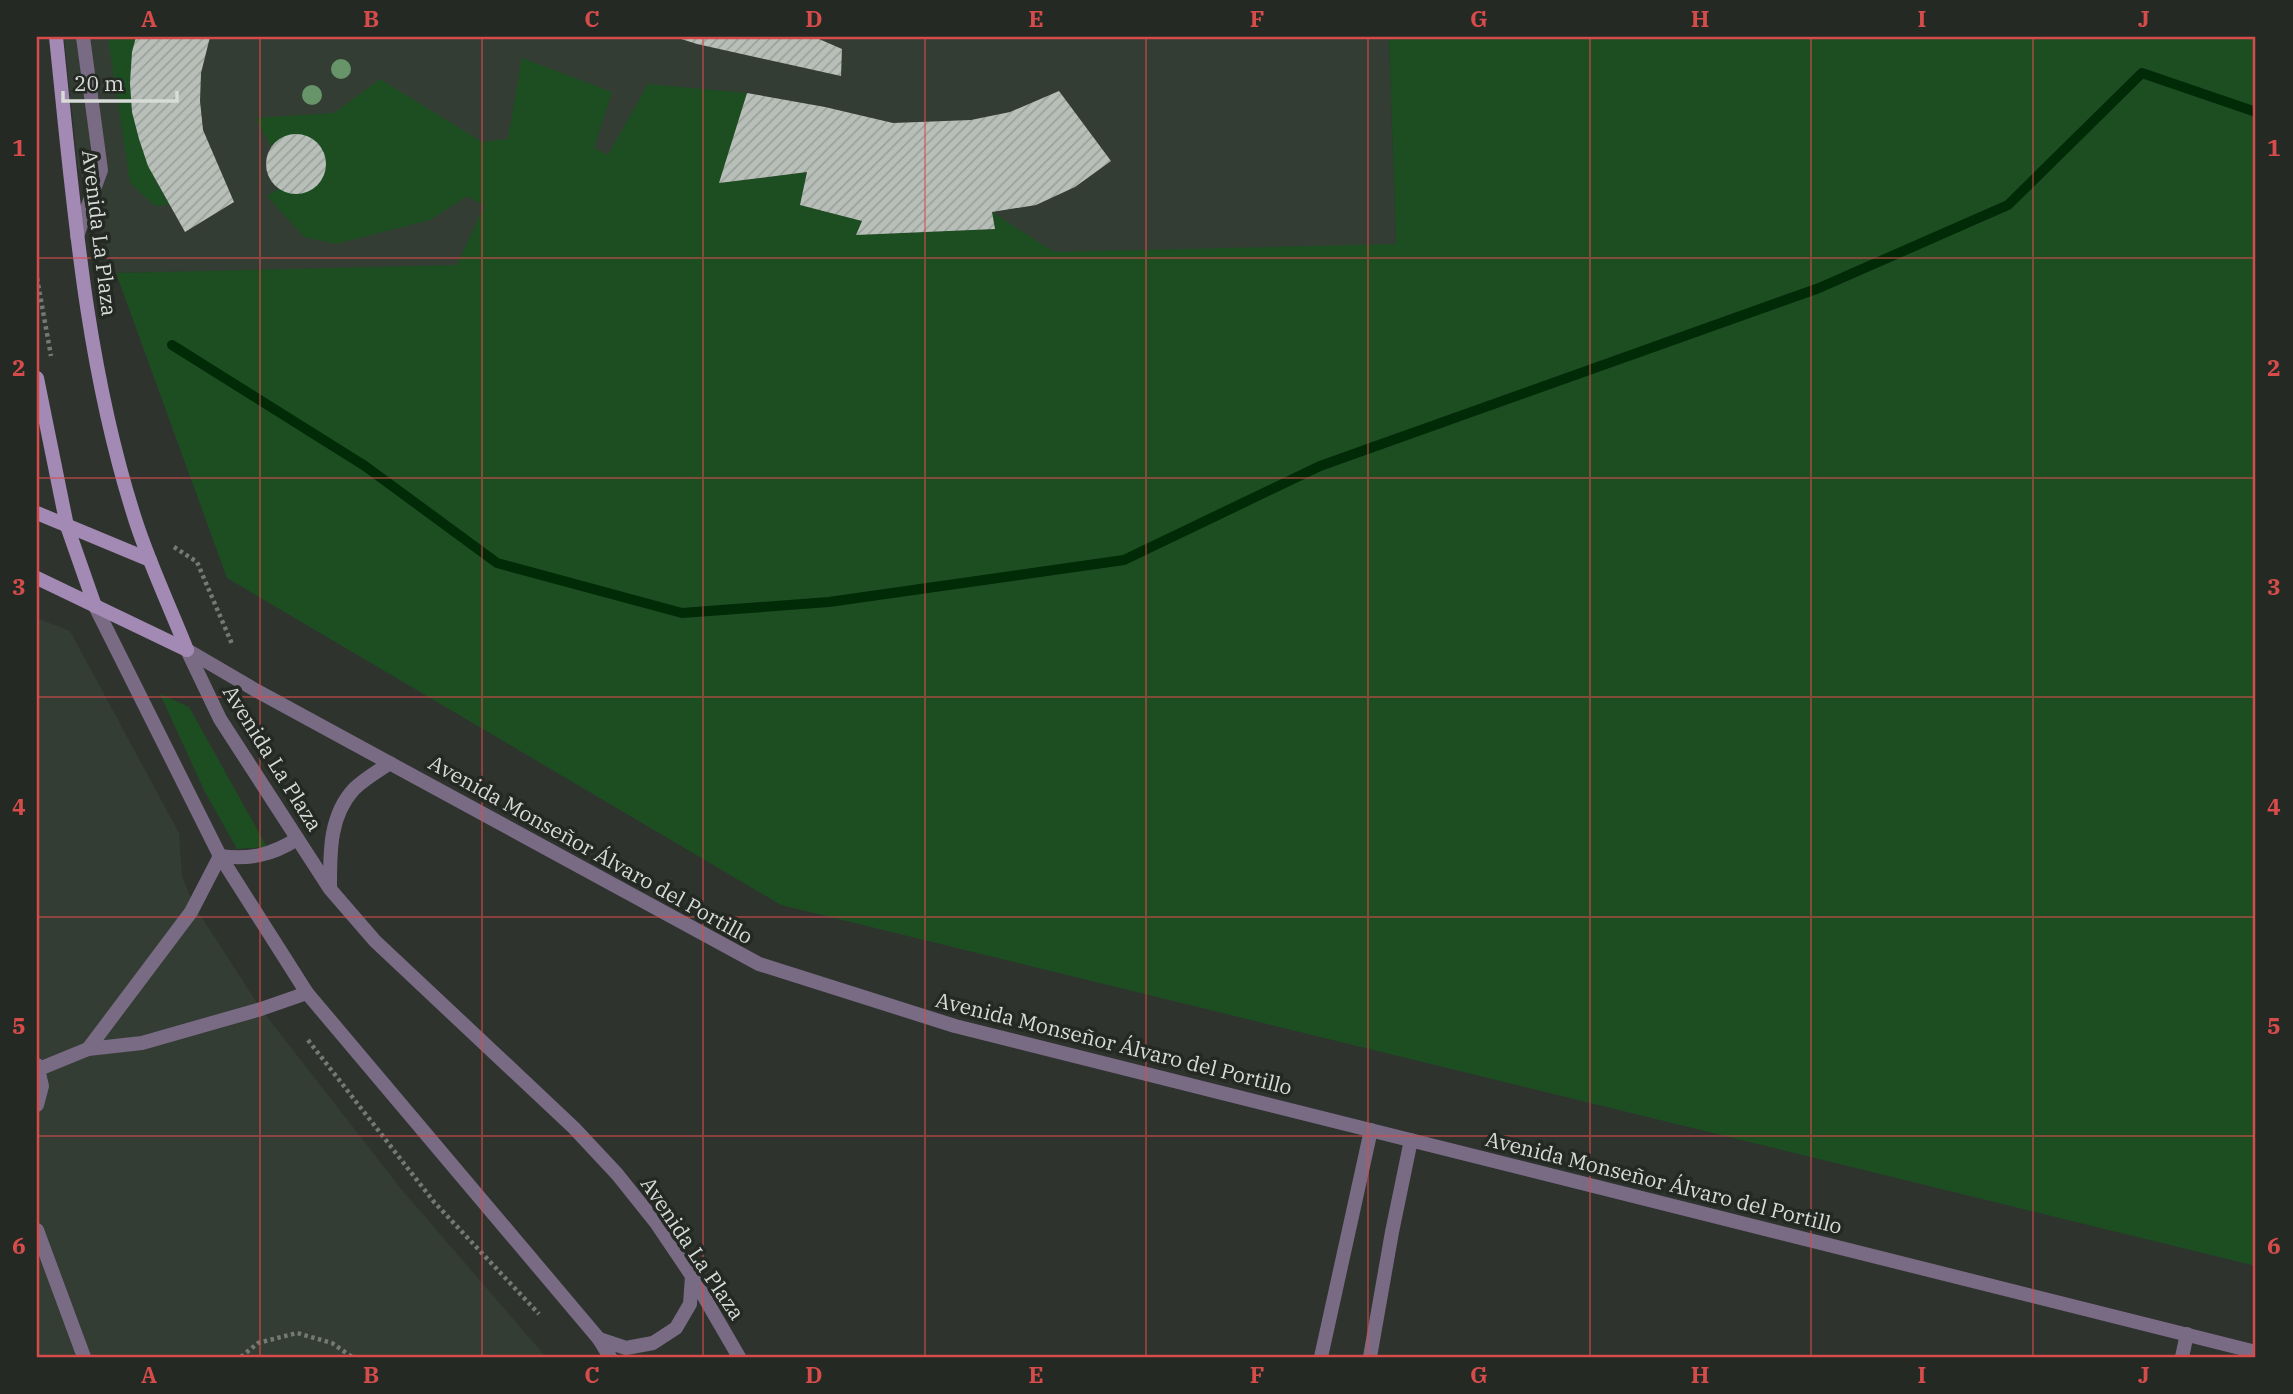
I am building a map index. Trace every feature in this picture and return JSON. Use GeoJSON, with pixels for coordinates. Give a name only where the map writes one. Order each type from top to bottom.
{"type":"FeatureCollection","features":[{"type":"Feature","properties":{"kind":"main road","name":"Avenida La Plaza"},"geometry":{"type":"LineString","coordinates":[[56,37],[77,236],[88,318],[104,400],[136,522],[187,650]]}},
{"type":"Feature","properties":{"kind":"main road"},"geometry":{"type":"LineString","coordinates":[[37,378],[67,526],[95,606]]}},
{"type":"Feature","properties":{"kind":"main road"},"geometry":{"type":"LineString","coordinates":[[37,513],[150,560]]}},
{"type":"Feature","properties":{"kind":"main road","name":"Avenida Monseñor Álvaro del Portillo"},"geometry":{"type":"LineString","coordinates":[[37,578],[187,650]]}},
{"type":"Feature","properties":{"kind":"street"},"geometry":{"type":"LineString","coordinates":[[77,236],[101,170],[83,37]]}},
{"type":"Feature","properties":{"kind":"street"},"geometry":{"type":"LineString","coordinates":[[95,606],[219,856],[307,993],[599,1339],[610,1357]]}},
{"type":"Feature","properties":{"kind":"street","name":"Avenida Monseñor Álvaro del Portillo"},"geometry":{"type":"LineString","coordinates":[[187,650],[257,691],[758,964],[955,1026],[2187,1334],[2250,1353]]}},
{"type":"Feature","properties":{"kind":"street","name":"Avenida La Plaza"},"geometry":{"type":"LineString","coordinates":[[187,650],[220,719],[330,889],[375,941],[574,1128],[617,1174],[657,1224],[692,1276],[739,1357]]}},
{"type":"Feature","properties":{"kind":"street"},"geometry":{"type":"LineString","coordinates":[[330,889],[333,830],[342,805],[356,787],[390,763]]}},
{"type":"Feature","properties":{"kind":"street"},"geometry":{"type":"LineString","coordinates":[[219,856],[256,857],[297,839]]}},
{"type":"Feature","properties":{"kind":"street"},"geometry":{"type":"LineString","coordinates":[[88,1049],[191,912],[219,856]]}},
{"type":"Feature","properties":{"kind":"street"},"geometry":{"type":"LineString","coordinates":[[37,1105],[43,1086],[38,1067],[88,1049],[142,1043],[307,993]]}},
{"type":"Feature","properties":{"kind":"street"},"geometry":{"type":"LineString","coordinates":[[1321,1357],[1371,1130]]}},
{"type":"Feature","properties":{"kind":"street"},"geometry":{"type":"LineString","coordinates":[[1370,1357],[1411,1140]]}},
{"type":"Feature","properties":{"kind":"street"},"geometry":{"type":"LineString","coordinates":[[37,1230],[84,1357]]}},
{"type":"Feature","properties":{"kind":"street"},"geometry":{"type":"LineString","coordinates":[[599,1339],[626,1348],[653,1343],[676,1328],[690,1304],[692,1276]]}},
{"type":"Feature","properties":{"kind":"street"},"geometry":{"type":"LineString","coordinates":[[2182,1357],[2187,1334]]}},
{"type":"Feature","properties":{"kind":"path"},"geometry":{"type":"LineString","coordinates":[[197,562],[234,648]]}},
{"type":"Feature","properties":{"kind":"path"},"geometry":{"type":"LineString","coordinates":[[241,1357],[258,1343],[297,1333],[331,1343],[352,1357]]}},
{"type":"Feature","properties":{"kind":"shaded area"},"geometry":{"type":"Polygon","coordinates":[[[64,37],[1389,37],[1396,245],[116,273],[78,166],[64,37]]]}},
{"type":"Feature","properties":{"kind":"shaded area"},"geometry":{"type":"Polygon","coordinates":[[[37,618],[70,631],[179,833],[182,877],[195,907],[261,1009],[402,1190],[546,1357],[37,1357],[37,618]]]}},
{"type":"Feature","properties":{"kind":"green space"},"geometry":{"type":"Polygon","coordinates":[[[108,37],[136,37],[131,81],[136,124],[149,165],[169,204],[155,206],[130,183],[108,37]]]}},
{"type":"Feature","properties":{"kind":"green space"},"geometry":{"type":"Polygon","coordinates":[[[1389,37],[2256,37],[2256,1266],[781,905],[227,578],[116,273],[457,265],[484,206],[467,196],[430,220],[336,244],[304,237],[267,196],[291,182],[255,118],[334,113],[380,79],[482,142],[508,139],[522,58],[612,92],[594,148],[608,155],[648,84],[747,93],[720,183],[807,172],[800,205],[862,221],[857,235],[994,229],[992,212],[1054,252],[1396,244],[1389,37]]]}},
{"type":"Feature","properties":{"kind":"green space"},"geometry":{"type":"Polygon","coordinates":[[[160,694],[189,707],[267,847],[237,849],[204,790],[160,694]]]}},
{"type":"Feature","properties":{"kind":"building"},"geometry":{"type":"Polygon","coordinates":[[[136,37],[210,37],[201,73],[203,130],[234,202],[185,232],[148,166],[132,112],[130,83],[136,37]]]}},
{"type":"Feature","properties":{"kind":"building"},"geometry":{"type":"Polygon","coordinates":[[[675,37],[819,37],[842,49],[841,76],[697,44],[675,37]]]}},
{"type":"Feature","properties":{"kind":"building"},"geometry":{"type":"Polygon","coordinates":[[[1059,91],[1111,161],[1075,187],[1036,205],[992,212],[995,229],[856,235],[862,221],[800,205],[807,172],[719,183],[747,93],[893,123],[971,120],[1010,112],[1059,91]]]}},
{"type":"Feature","properties":{"kind":"building"},"geometry":{"type":"Polygon","coordinates":[[[296,134],[308,136],[321,147],[326,164],[324,176],[313,189],[296,194],[284,192],[271,181],[266,164],[268,152],[279,139],[296,134]]]}},
{"type":"Feature","properties":{"kind":"waterway"},"geometry":{"type":"LineString","coordinates":[[172,345],[365,466],[497,563],[682,613],[829,602],[1124,560],[1320,466],[1819,288],[2008,205],[2142,73],[2256,112]]}}]}
